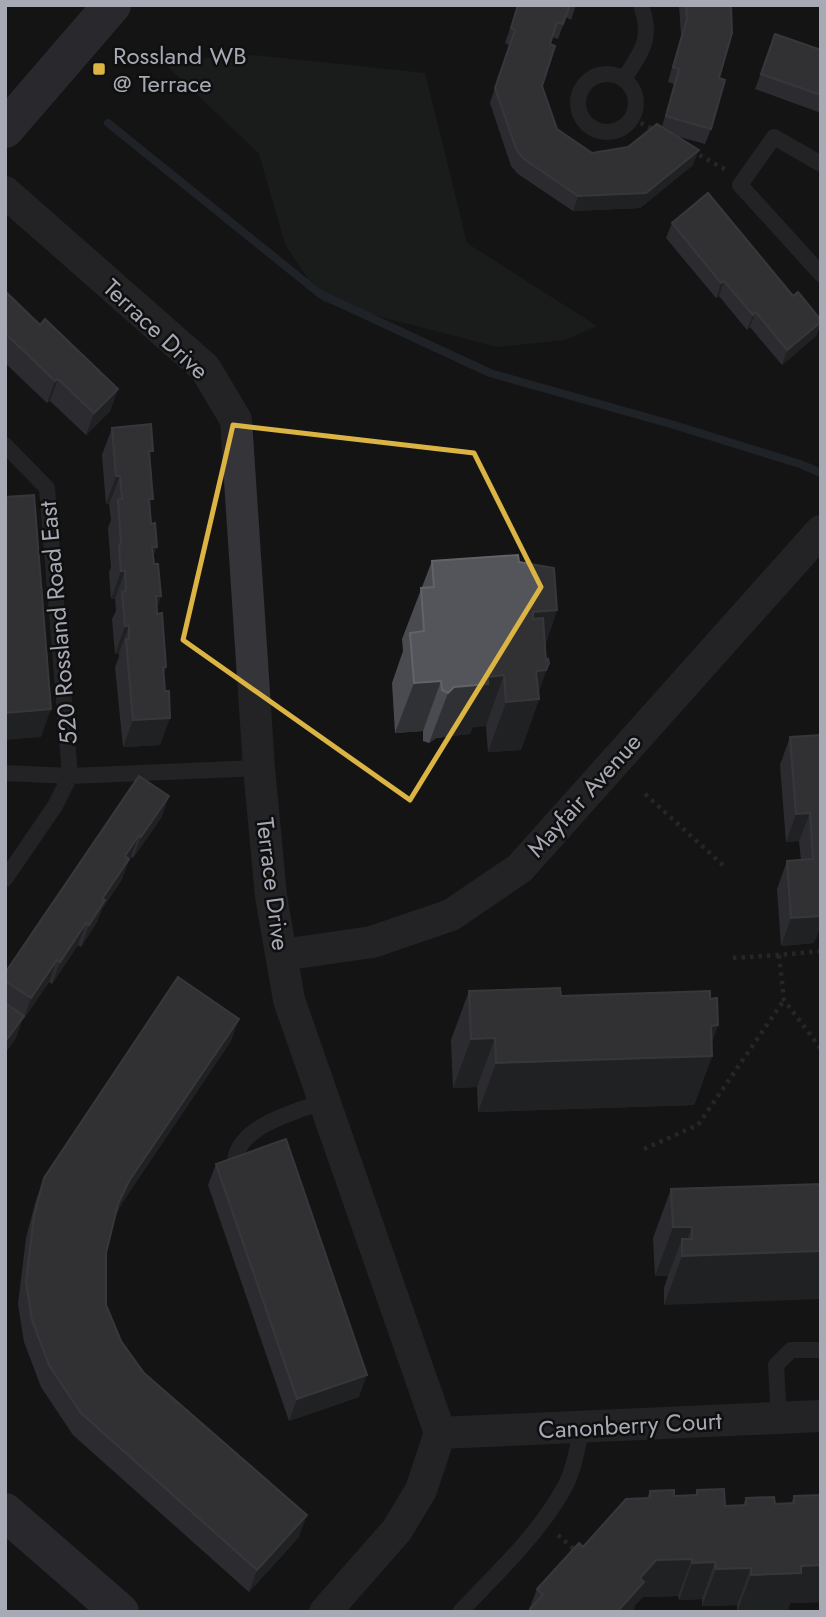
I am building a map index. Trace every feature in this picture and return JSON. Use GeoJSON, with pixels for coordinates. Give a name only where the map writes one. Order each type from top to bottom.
{"type":"FeatureCollection","features":[{"type":"Feature","properties":{"kind":"main road"},"geometry":{"type":"LineString","coordinates":[[5,129],[112,5]]}},
{"type":"Feature","properties":{"kind":"main road"},"geometry":{"type":"LineString","coordinates":[[5,1512],[120,1612]]}},
{"type":"Feature","properties":{"kind":"street","name":"Terrace Drive"},"geometry":{"type":"LineString","coordinates":[[5,192],[205,368],[236,420],[259,768],[271,896],[289,1000],[440,1433]]}},
{"type":"Feature","properties":{"kind":"street","name":"Mayfair Avenue"},"geometry":{"type":"LineString","coordinates":[[282,955],[372,942],[451,915],[520,867],[820,534]]}},
{"type":"Feature","properties":{"kind":"street","name":"Canonberry Court"},"geometry":{"type":"LineString","coordinates":[[440,1433],[821,1416]]}},
{"type":"Feature","properties":{"kind":"street"},"geometry":{"type":"LineString","coordinates":[[325,1612],[397,1530],[421,1490],[440,1433]]}},
{"type":"Feature","properties":{"kind":"lane"},"geometry":{"type":"LineString","coordinates":[[624,79],[644,46],[648,25],[641,5]]}},
{"type":"Feature","properties":{"kind":"lane"},"geometry":{"type":"LineString","coordinates":[[607,74],[624,79],[631,87],[636,100],[633,118],[623,128],[601,132],[584,121],[579,112],[578,100],[587,82],[607,74]]}},
{"type":"Feature","properties":{"kind":"lane"},"geometry":{"type":"LineString","coordinates":[[821,164],[774,137],[740,185],[821,274]]}},
{"type":"Feature","properties":{"kind":"lane","name":"520 Rossland Road East"},"geometry":{"type":"LineString","coordinates":[[5,445],[47,488],[70,776],[55,806],[5,878]]}},
{"type":"Feature","properties":{"kind":"lane","name":"520 Rossland Road East"},"geometry":{"type":"LineString","coordinates":[[5,773],[70,776],[259,768]]}},
{"type":"Feature","properties":{"kind":"lane"},"geometry":{"type":"LineString","coordinates":[[236,1177],[234,1160],[241,1143],[254,1129],[324,1101]]}},
{"type":"Feature","properties":{"kind":"lane"},"geometry":{"type":"LineString","coordinates":[[779,1418],[776,1365],[792,1350],[821,1350]]}},
{"type":"Feature","properties":{"kind":"lane"},"geometry":{"type":"LineString","coordinates":[[460,1612],[521,1547],[564,1489],[582,1427]]}},
{"type":"Feature","properties":{"kind":"path"},"geometry":{"type":"LineString","coordinates":[[633,118],[655,131]]}},
{"type":"Feature","properties":{"kind":"path"},"geometry":{"type":"LineString","coordinates":[[688,149],[744,180]]}},
{"type":"Feature","properties":{"kind":"path"},"geometry":{"type":"LineString","coordinates":[[645,794],[724,866]]}},
{"type":"Feature","properties":{"kind":"path"},"geometry":{"type":"LineString","coordinates":[[733,958],[821,951]]}},
{"type":"Feature","properties":{"kind":"path"},"geometry":{"type":"LineString","coordinates":[[779,955],[784,1000],[821,1049]]}},
{"type":"Feature","properties":{"kind":"path"},"geometry":{"type":"LineString","coordinates":[[644,1149],[698,1125],[784,1000]]}},
{"type":"Feature","properties":{"kind":"path"},"geometry":{"type":"LineString","coordinates":[[542,1520],[579,1554]]}},
{"type":"Feature","properties":{"kind":"highlighted area"},"geometry":{"type":"Polygon","coordinates":[[[233,425],[474,453],[541,587],[410,800],[183,640],[233,425]]]}},
{"type":"Feature","properties":{"kind":"shaded area"},"geometry":{"type":"Polygon","coordinates":[[[254,55],[425,73],[467,243],[597,326],[565,340],[498,347],[323,302],[285,244],[259,154],[162,61],[254,55]]]}},
{"type":"Feature","properties":{"kind":"building"},"geometry":{"type":"Polygon","coordinates":[[[518,5],[570,5],[563,24],[557,22],[550,44],[555,46],[542,86],[557,129],[592,153],[628,147],[657,124],[699,150],[646,193],[578,196],[524,159],[517,151],[495,88],[515,30],[511,28],[518,5]]]}},
{"type":"Feature","properties":{"kind":"building"},"geometry":{"type":"Polygon","coordinates":[[[686,5],[731,5],[732,33],[719,78],[725,80],[711,129],[666,116],[679,69],[673,67],[687,19],[686,5]]]}},
{"type":"Feature","properties":{"kind":"building"},"geometry":{"type":"Polygon","coordinates":[[[775,34],[821,50],[821,95],[761,74],[775,34]]]}},
{"type":"Feature","properties":{"kind":"building"},"geometry":{"type":"Polygon","coordinates":[[[708,193],[793,296],[798,292],[821,320],[787,350],[756,312],[753,315],[724,281],[721,283],[672,223],[708,193]]]}},
{"type":"Feature","properties":{"kind":"building"},"geometry":{"type":"Polygon","coordinates":[[[5,291],[40,325],[45,319],[118,389],[94,413],[58,379],[55,381],[5,333],[5,291]]]}},
{"type":"Feature","properties":{"kind":"building"},"geometry":{"type":"Polygon","coordinates":[[[151,424],[153,451],[149,451],[153,499],[149,499],[151,524],[155,523],[157,547],[152,547],[154,564],[158,564],[161,596],[156,596],[157,614],[162,613],[166,667],[163,667],[165,691],[169,691],[170,718],[133,720],[126,639],[129,639],[129,626],[125,626],[122,592],[126,591],[125,571],[121,571],[119,545],[118,500],[122,499],[120,476],[116,476],[112,428],[151,424]]]}},
{"type":"Feature","properties":{"kind":"building"},"geometry":{"type":"Polygon","coordinates":[[[34,495],[51,709],[5,713],[5,497],[34,495]]]}},
{"type":"Feature","properties":{"kind":"building"},"geometry":{"type":"Polygon","coordinates":[[[518,555],[519,562],[554,568],[557,610],[533,612],[533,619],[543,618],[546,661],[548,659],[549,663],[546,670],[536,671],[539,699],[506,702],[504,675],[488,677],[488,684],[454,687],[448,693],[442,690],[441,681],[414,683],[410,633],[424,631],[421,588],[434,587],[432,561],[518,555]]]}},
{"type":"Feature","properties":{"kind":"building"},"geometry":{"type":"Polygon","coordinates":[[[821,735],[821,916],[791,918],[787,861],[813,859],[810,813],[796,814],[790,737],[821,735]]]}},
{"type":"Feature","properties":{"kind":"building"},"geometry":{"type":"Polygon","coordinates":[[[139,776],[169,796],[125,856],[129,859],[102,899],[105,900],[89,925],[86,923],[31,998],[5,981],[5,973],[139,776]]]}},
{"type":"Feature","properties":{"kind":"building"},"geometry":{"type":"Polygon","coordinates":[[[178,977],[239,1019],[129,1181],[118,1204],[106,1253],[106,1305],[121,1341],[144,1373],[307,1515],[257,1570],[81,1413],[49,1365],[32,1320],[26,1282],[34,1216],[44,1178],[178,977]]]}},
{"type":"Feature","properties":{"kind":"building"},"geometry":{"type":"Polygon","coordinates":[[[560,988],[561,996],[710,991],[710,999],[717,998],[718,1025],[711,1026],[712,1056],[496,1063],[495,1038],[471,1039],[469,991],[560,988]]]}},
{"type":"Feature","properties":{"kind":"building"},"geometry":{"type":"Polygon","coordinates":[[[5,1003],[24,1016],[5,1042],[5,1003]]]}},
{"type":"Feature","properties":{"kind":"building"},"geometry":{"type":"Polygon","coordinates":[[[286,1139],[367,1375],[297,1399],[216,1164],[286,1139]]]}},
{"type":"Feature","properties":{"kind":"building"},"geometry":{"type":"Polygon","coordinates":[[[821,1184],[821,1251],[682,1256],[682,1239],[692,1239],[692,1227],[673,1227],[671,1189],[821,1184]]]}},
{"type":"Feature","properties":{"kind":"building"},"geometry":{"type":"Polygon","coordinates":[[[724,1489],[725,1506],[746,1505],[746,1498],[774,1497],[775,1504],[794,1503],[794,1496],[821,1495],[821,1565],[801,1566],[801,1573],[751,1575],[751,1568],[716,1569],[715,1562],[692,1563],[692,1559],[656,1560],[640,1578],[644,1582],[617,1612],[532,1612],[530,1609],[543,1595],[537,1589],[579,1543],[583,1547],[626,1499],[650,1498],[650,1491],[674,1490],[674,1496],[697,1495],[697,1490],[724,1489]]]}},
{"type":"Feature","properties":{"kind":"waterway"},"geometry":{"type":"LineString","coordinates":[[108,123],[320,294],[490,373],[674,425],[821,473]]}},
{"type":"Feature","properties":{"kind":"place","name":"Rossland WB @ Terrace"},"geometry":{"type":"Point","coordinates":[99,69]}}]}
